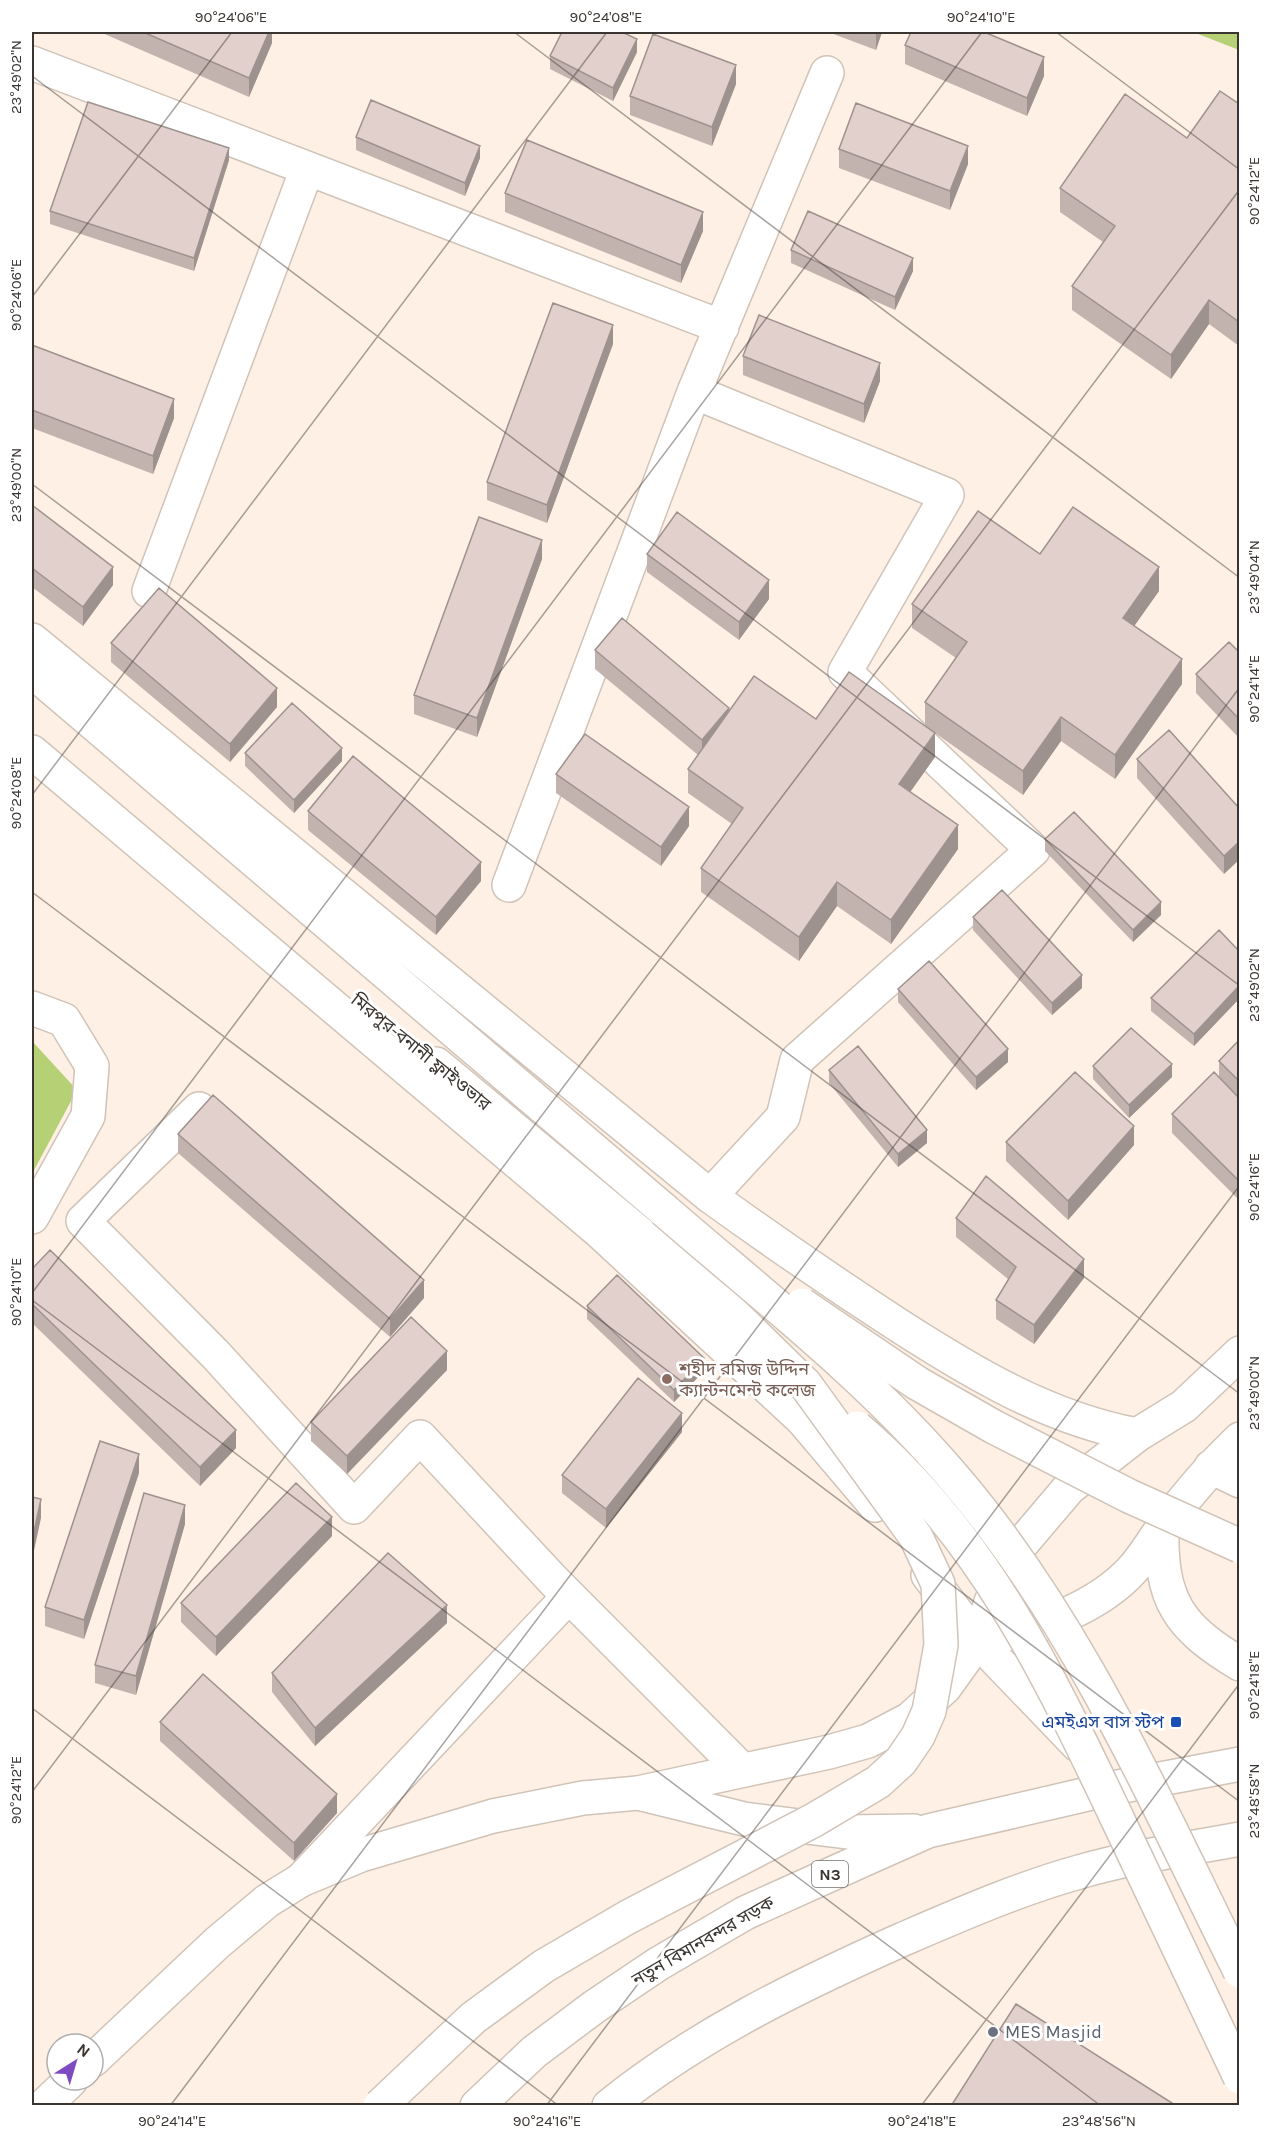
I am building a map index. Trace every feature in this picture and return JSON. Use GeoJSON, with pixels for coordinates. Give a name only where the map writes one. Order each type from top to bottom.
{"type":"FeatureCollection","features":[{"type":"Feature","properties":{"kind":"main road"},"geometry":{"type":"LineString","coordinates":[[32,63],[722,327]]}},
{"type":"Feature","properties":{"kind":"main road"},"geometry":{"type":"LineString","coordinates":[[508,885],[694,393],[827,73]]}},
{"type":"Feature","properties":{"kind":"main road"},"geometry":{"type":"LineString","coordinates":[[149,591],[307,169]]}},
{"type":"Feature","properties":{"kind":"main road"},"geometry":{"type":"LineString","coordinates":[[694,393],[947,495],[845,672],[1034,850],[797,1060],[783,1117],[710,1196]]}},
{"type":"Feature","properties":{"kind":"main road"},"geometry":{"type":"LineString","coordinates":[[32,640],[710,1196],[808,1267],[973,1373],[1062,1414],[1099,1428],[1137,1436]]}},
{"type":"Feature","properties":{"kind":"main road","name":"মিরপুর-বনানী ফ্লাইওভার"},"geometry":{"type":"LineString","coordinates":[[32,671],[664,1210]]}},
{"type":"Feature","properties":{"kind":"main road","name":"মিরপুর-বনানী ফ্লাইওভার"},"geometry":{"type":"LineString","coordinates":[[32,727],[174,850],[698,1281],[806,1384]]}},
{"type":"Feature","properties":{"kind":"main road"},"geometry":{"type":"LineString","coordinates":[[32,752],[600,1232],[803,1420],[867,1495],[978,1641],[1118,1787]]}},
{"type":"Feature","properties":{"kind":"main road"},"geometry":{"type":"LineString","coordinates":[[32,1008],[64,1020],[92,1066],[88,1116],[32,1218]]}},
{"type":"Feature","properties":{"kind":"main road"},"geometry":{"type":"LineString","coordinates":[[256,1165],[199,1109],[83,1221],[216,1355],[354,1507],[420,1437],[569,1596],[742,1770]]}},
{"type":"Feature","properties":{"kind":"main road"},"geometry":{"type":"LineString","coordinates":[[664,1210],[917,1383],[994,1427],[1088,1475],[1239,1546]]}},
{"type":"Feature","properties":{"kind":"main road"},"geometry":{"type":"LineString","coordinates":[[664,1210],[858,1378],[951,1473],[1002,1539],[1050,1605],[1092,1675],[1239,1971]]}},
{"type":"Feature","properties":{"kind":"main road"},"geometry":{"type":"LineString","coordinates":[[105,2049],[217,1943],[267,1901],[302,1880],[361,1855],[493,1816],[583,1798],[638,1793],[829,1752],[868,1741],[910,1719],[945,1687],[978,1641],[991,1602],[1018,1548],[1069,1488],[1137,1436],[1184,1406],[1239,1353]]}},
{"type":"Feature","properties":{"kind":"main road"},"geometry":{"type":"LineString","coordinates":[[806,1384],[865,1435],[925,1493],[966,1543],[1011,1610],[1064,1708],[1239,2077]]}},
{"type":"Feature","properties":{"kind":"main road"},"geometry":{"type":"LineString","coordinates":[[380,2106],[474,2018],[544,1966],[628,1917],[814,1820],[869,1788],[901,1761],[918,1736],[929,1712],[941,1645],[938,1584],[916,1537],[806,1384]]}},
{"type":"Feature","properties":{"kind":"main road"},"geometry":{"type":"LineString","coordinates":[[978,1641],[1031,1629],[1109,1590],[1132,1570],[1162,1527],[1225,1474],[1239,1439]]}},
{"type":"Feature","properties":{"kind":"main road"},"geometry":{"type":"LineString","coordinates":[[1162,1527],[1161,1562],[1174,1606],[1185,1622],[1210,1647],[1239,1664]]}},
{"type":"Feature","properties":{"kind":"main road"},"geometry":{"type":"LineString","coordinates":[[302,1880],[569,1596]]}},
{"type":"Feature","properties":{"kind":"main road","name":"নতুন বিমানবন্দর সড়ক"},"geometry":{"type":"LineString","coordinates":[[477,2106],[534,2052],[594,2007],[658,1964],[745,1913],[928,1831],[1118,1787],[1239,1764]]}},
{"type":"Feature","properties":{"kind":"main road"},"geometry":{"type":"LineString","coordinates":[[638,1793],[744,1819],[847,1832],[928,1831]]}},
{"type":"Feature","properties":{"kind":"main road"},"geometry":{"type":"LineString","coordinates":[[609,2106],[676,2055],[751,2012],[849,1963],[926,1929],[1003,1897],[1080,1872],[1236,1841]]}},
{"type":"Feature","properties":{"kind":"main road"},"geometry":{"type":"LineString","coordinates":[[44,2106],[59,2092]]}},
{"type":"Feature","properties":{"kind":"green space"},"geometry":{"type":"Polygon","coordinates":[[[1193,32],[1239,32],[1239,50],[1193,32]]]}},
{"type":"Feature","properties":{"kind":"green space"},"geometry":{"type":"Polygon","coordinates":[[[32,1041],[77,1090],[32,1174],[32,1041]]]}},
{"type":"Feature","properties":{"kind":"building"},"geometry":{"type":"Polygon","coordinates":[[[143,32],[269,32],[249,78],[143,32]]]}},
{"type":"Feature","properties":{"kind":"building"},"geometry":{"type":"Polygon","coordinates":[[[562,32],[622,32],[637,39],[613,88],[550,56],[562,32]]]}},
{"type":"Feature","properties":{"kind":"building"},"geometry":{"type":"Polygon","coordinates":[[[911,32],[984,32],[1044,57],[1027,98],[905,45],[911,32]]]}},
{"type":"Feature","properties":{"kind":"building"},"geometry":{"type":"Polygon","coordinates":[[[653,34],[736,65],[712,127],[630,96],[653,34]]]}},
{"type":"Feature","properties":{"kind":"building"},"geometry":{"type":"Polygon","coordinates":[[[1220,91],[1239,104],[1239,322],[1209,300],[1171,355],[1072,286],[1115,226],[1060,188],[1125,94],[1187,138],[1220,91]]]}},
{"type":"Feature","properties":{"kind":"building"},"geometry":{"type":"Polygon","coordinates":[[[371,100],[480,146],[465,183],[356,137],[371,100]]]}},
{"type":"Feature","properties":{"kind":"building"},"geometry":{"type":"Polygon","coordinates":[[[88,102],[229,148],[194,258],[50,211],[88,102]]]}},
{"type":"Feature","properties":{"kind":"building"},"geometry":{"type":"Polygon","coordinates":[[[856,103],[968,146],[950,191],[839,149],[856,103]]]}},
{"type":"Feature","properties":{"kind":"building"},"geometry":{"type":"Polygon","coordinates":[[[527,140],[703,212],[681,265],[505,193],[527,140]]]}},
{"type":"Feature","properties":{"kind":"building"},"geometry":{"type":"Polygon","coordinates":[[[808,211],[913,258],[895,297],[791,250],[808,211]]]}},
{"type":"Feature","properties":{"kind":"building"},"geometry":{"type":"Polygon","coordinates":[[[553,303],[613,325],[547,505],[487,482],[553,303]]]}},
{"type":"Feature","properties":{"kind":"building"},"geometry":{"type":"Polygon","coordinates":[[[759,315],[880,363],[864,404],[743,356],[759,315]]]}},
{"type":"Feature","properties":{"kind":"building"},"geometry":{"type":"Polygon","coordinates":[[[32,345],[174,399],[153,456],[32,410],[32,345]]]}},
{"type":"Feature","properties":{"kind":"building"},"geometry":{"type":"Polygon","coordinates":[[[32,505],[113,567],[83,607],[32,568],[32,505]]]}},
{"type":"Feature","properties":{"kind":"building"},"geometry":{"type":"Polygon","coordinates":[[[1073,507],[1159,567],[1123,618],[1182,659],[1115,755],[1061,717],[1023,771],[925,702],[967,642],[912,604],[978,511],[1040,554],[1073,507]]]}},
{"type":"Feature","properties":{"kind":"building"},"geometry":{"type":"Polygon","coordinates":[[[677,512],[769,580],[739,622],[647,554],[677,512]]]}},
{"type":"Feature","properties":{"kind":"building"},"geometry":{"type":"Polygon","coordinates":[[[479,517],[542,540],[477,718],[414,695],[479,517]]]}},
{"type":"Feature","properties":{"kind":"building"},"geometry":{"type":"Polygon","coordinates":[[[159,588],[277,688],[230,744],[111,643],[159,588]]]}},
{"type":"Feature","properties":{"kind":"building"},"geometry":{"type":"Polygon","coordinates":[[[622,618],[729,708],[702,740],[595,650],[622,618]]]}},
{"type":"Feature","properties":{"kind":"building"},"geometry":{"type":"Polygon","coordinates":[[[1229,642],[1239,652],[1239,719],[1196,674],[1229,642]]]}},
{"type":"Feature","properties":{"kind":"building"},"geometry":{"type":"Polygon","coordinates":[[[849,672],[935,733],[899,784],[958,825],[891,920],[837,882],[799,937],[701,868],[743,808],[688,769],[754,676],[816,719],[849,672]]]}},
{"type":"Feature","properties":{"kind":"building"},"geometry":{"type":"Polygon","coordinates":[[[292,703],[342,748],[294,800],[245,753],[292,703]]]}},
{"type":"Feature","properties":{"kind":"building"},"geometry":{"type":"Polygon","coordinates":[[[1169,730],[1239,808],[1239,842],[1224,856],[1137,759],[1169,730]]]}},
{"type":"Feature","properties":{"kind":"building"},"geometry":{"type":"Polygon","coordinates":[[[585,734],[689,807],[661,847],[556,774],[585,734]]]}},
{"type":"Feature","properties":{"kind":"building"},"geometry":{"type":"Polygon","coordinates":[[[353,756],[481,862],[436,917],[308,811],[353,756]]]}},
{"type":"Feature","properties":{"kind":"building"},"geometry":{"type":"Polygon","coordinates":[[[1074,812],[1161,902],[1133,930],[1045,839],[1074,812]]]}},
{"type":"Feature","properties":{"kind":"building"},"geometry":{"type":"Polygon","coordinates":[[[1002,890],[1082,975],[1052,1003],[973,917],[1002,890]]]}},
{"type":"Feature","properties":{"kind":"building"},"geometry":{"type":"Polygon","coordinates":[[[1219,930],[1239,951],[1239,986],[1194,1034],[1151,998],[1219,930]]]}},
{"type":"Feature","properties":{"kind":"building"},"geometry":{"type":"Polygon","coordinates":[[[929,961],[1008,1049],[976,1077],[898,989],[929,961]]]}},
{"type":"Feature","properties":{"kind":"building"},"geometry":{"type":"Polygon","coordinates":[[[1131,1028],[1172,1064],[1129,1105],[1093,1066],[1131,1028]]]}},
{"type":"Feature","properties":{"kind":"building"},"geometry":{"type":"Polygon","coordinates":[[[1239,1040],[1239,1081],[1219,1061],[1239,1040]]]}},
{"type":"Feature","properties":{"kind":"building"},"geometry":{"type":"Polygon","coordinates":[[[858,1046],[927,1130],[898,1154],[829,1070],[858,1046]]]}},
{"type":"Feature","properties":{"kind":"building"},"geometry":{"type":"Polygon","coordinates":[[[1075,1072],[1134,1126],[1068,1201],[1006,1142],[1075,1072]]]}},
{"type":"Feature","properties":{"kind":"building"},"geometry":{"type":"Polygon","coordinates":[[[1214,1072],[1239,1098],[1239,1181],[1172,1114],[1214,1072]]]}},
{"type":"Feature","properties":{"kind":"building"},"geometry":{"type":"Polygon","coordinates":[[[213,1095],[424,1280],[390,1319],[178,1134],[213,1095]]]}},
{"type":"Feature","properties":{"kind":"building"},"geometry":{"type":"Polygon","coordinates":[[[986,1176],[1084,1259],[1034,1325],[996,1300],[1016,1267],[956,1218],[986,1176]]]}},
{"type":"Feature","properties":{"kind":"building"},"geometry":{"type":"Polygon","coordinates":[[[50,1250],[236,1430],[200,1467],[32,1304],[32,1269],[50,1250]]]}},
{"type":"Feature","properties":{"kind":"building"},"geometry":{"type":"Polygon","coordinates":[[[617,1275],[704,1358],[674,1390],[587,1306],[617,1275]]]}},
{"type":"Feature","properties":{"kind":"building"},"geometry":{"type":"Polygon","coordinates":[[[411,1317],[447,1351],[347,1456],[311,1422],[411,1317]]]}},
{"type":"Feature","properties":{"kind":"building"},"geometry":{"type":"Polygon","coordinates":[[[638,1378],[682,1413],[606,1509],[562,1475],[638,1378]]]}},
{"type":"Feature","properties":{"kind":"building"},"geometry":{"type":"Polygon","coordinates":[[[100,1441],[139,1454],[84,1620],[45,1607],[100,1441]]]}},
{"type":"Feature","properties":{"kind":"building"},"geometry":{"type":"Polygon","coordinates":[[[296,1483],[332,1517],[216,1637],[181,1603],[296,1483]]]}},
{"type":"Feature","properties":{"kind":"building"},"geometry":{"type":"Polygon","coordinates":[[[144,1493],[185,1505],[136,1676],[95,1665],[144,1493]]]}},
{"type":"Feature","properties":{"kind":"building"},"geometry":{"type":"Polygon","coordinates":[[[32,1497],[41,1499],[32,1541],[32,1497]]]}},
{"type":"Feature","properties":{"kind":"building"},"geometry":{"type":"Polygon","coordinates":[[[388,1553],[447,1605],[315,1728],[272,1673],[388,1553]]]}},
{"type":"Feature","properties":{"kind":"building"},"geometry":{"type":"Polygon","coordinates":[[[203,1674],[337,1794],[294,1843],[160,1722],[203,1674]]]}},
{"type":"Feature","properties":{"kind":"building"},"geometry":{"type":"Polygon","coordinates":[[[1016,2004],[1172,2103],[1170,2106],[951,2106],[1016,2004]]]}},
{"type":"Feature","properties":{"kind":"place","name":"শহীদ রমিজ উদ্দিন ক্যান্টনমেন্ট কলেজ"},"geometry":{"type":"Point","coordinates":[667,1379]}},
{"type":"Feature","properties":{"kind":"place","name":"এমইএস বাস স্টপ"},"geometry":{"type":"Point","coordinates":[1176,1722]}},
{"type":"Feature","properties":{"kind":"place","name":"MES Masjid"},"geometry":{"type":"Point","coordinates":[993,2032]}}]}
